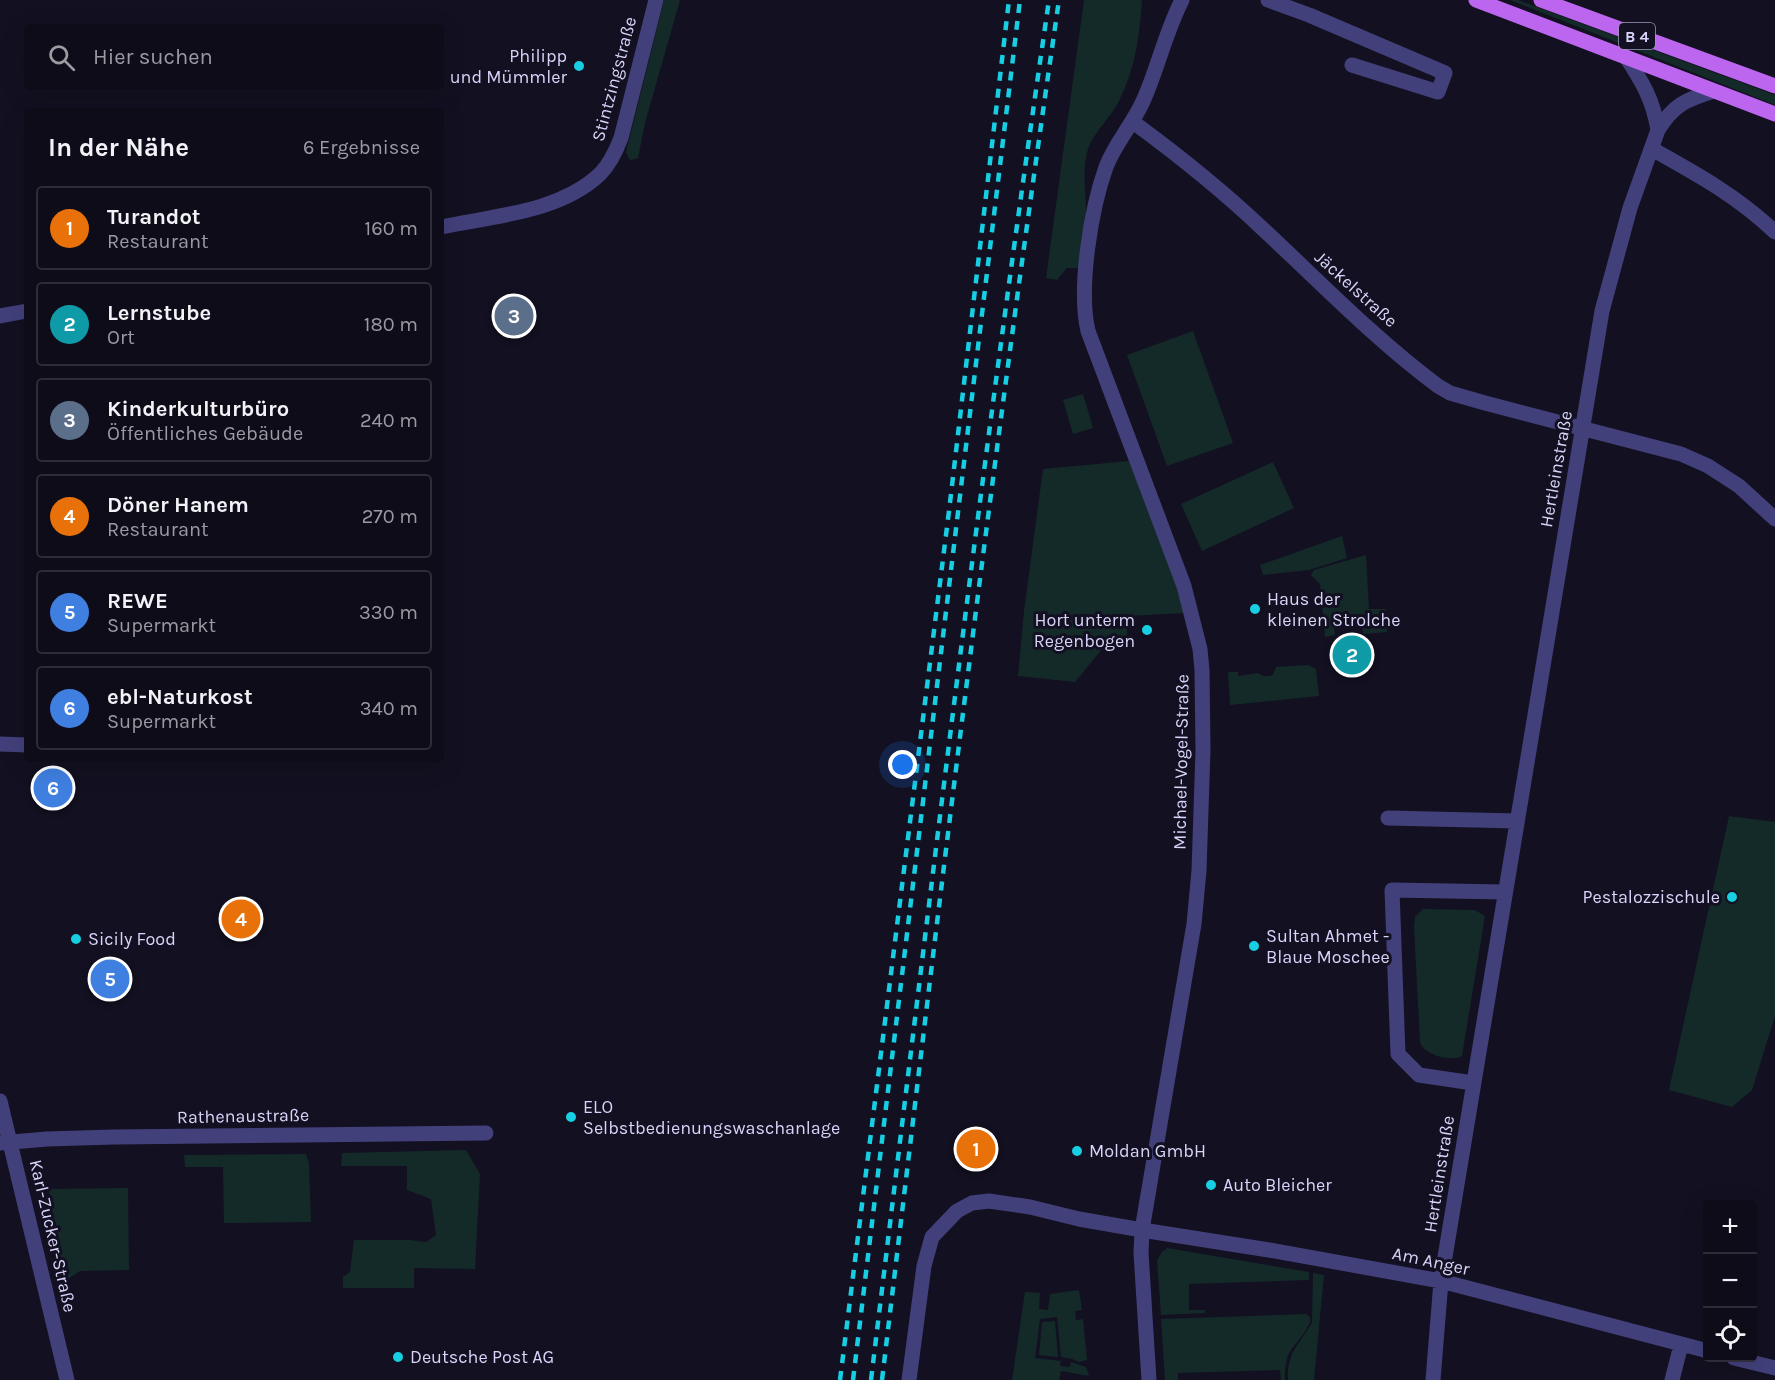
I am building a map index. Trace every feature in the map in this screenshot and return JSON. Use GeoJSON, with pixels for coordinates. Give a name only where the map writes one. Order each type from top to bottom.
{"type":"FeatureCollection","features":[{"type":"Feature","properties":{"kind":"main road","name":"B 4"},"geometry":{"type":"LineString","coordinates":[[1476,0],[1775,114]]}},
{"type":"Feature","properties":{"kind":"main road","name":"B 4"},"geometry":{"type":"LineString","coordinates":[[1541,0],[1775,86]]}},
{"type":"Feature","properties":{"kind":"street","name":"Stintzingstraße"},"geometry":{"type":"LineString","coordinates":[[444,226],[551,204],[577,192],[601,173],[612,158],[621,138],[656,0]]}},
{"type":"Feature","properties":{"kind":"street","name":"Michael-Vogel-Straße"},"geometry":{"type":"LineString","coordinates":[[1149,1380],[1141,1252],[1142,1230],[1194,924],[1204,718],[1200,649],[1184,586],[1092,343],[1085,315],[1085,272],[1095,206],[1106,167],[1133,122],[1144,98],[1182,0]]}},
{"type":"Feature","properties":{"kind":"street"},"geometry":{"type":"LineString","coordinates":[[1268,0],[1444,73],[1438,92],[1352,65]]}},
{"type":"Feature","properties":{"kind":"street","name":"Hertleinstraße"},"geometry":{"type":"LineString","coordinates":[[1626,57],[1649,93],[1658,130]]}},
{"type":"Feature","properties":{"kind":"street","name":"Hertleinstraße"},"geometry":{"type":"LineString","coordinates":[[1433,1380],[1441,1281],[1602,311],[1630,207],[1658,130],[1679,105],[1691,98],[1714,91]]}},
{"type":"Feature","properties":{"kind":"street","name":"Jäckelstraße"},"geometry":{"type":"LineString","coordinates":[[1133,122],[1179,156],[1254,220],[1348,309],[1438,386],[1458,395],[1681,454],[1708,466],[1739,486],[1775,519]]}},
{"type":"Feature","properties":{"kind":"street"},"geometry":{"type":"LineString","coordinates":[[1652,149],[1711,181],[1750,208],[1775,232]]}},
{"type":"Feature","properties":{"kind":"street"},"geometry":{"type":"LineString","coordinates":[[0,316],[24,311]]}},
{"type":"Feature","properties":{"kind":"street"},"geometry":{"type":"LineString","coordinates":[[0,744],[24,745]]}},
{"type":"Feature","properties":{"kind":"street"},"geometry":{"type":"LineString","coordinates":[[1388,818],[1517,821]]}},
{"type":"Feature","properties":{"kind":"street"},"geometry":{"type":"LineString","coordinates":[[1473,1083],[1419,1075],[1398,1054],[1392,890],[1505,892]]}},
{"type":"Feature","properties":{"kind":"street","name":"Karl-Zucker-Straße"},"geometry":{"type":"LineString","coordinates":[[0,1101],[5,1142],[67,1380]]}},
{"type":"Feature","properties":{"kind":"street","name":"Rathenaustraße"},"geometry":{"type":"LineString","coordinates":[[5,1142],[114,1137],[486,1133]]}},
{"type":"Feature","properties":{"kind":"street","name":"Am Anger"},"geometry":{"type":"LineString","coordinates":[[909,1380],[926,1256],[933,1237],[949,1217],[957,1211],[972,1203],[996,1201],[1142,1230],[1441,1281],[1703,1350]]}},
{"type":"Feature","properties":{"kind":"street"},"geometry":{"type":"LineString","coordinates":[[1672,1380],[1681,1345]]}},
{"type":"Feature","properties":{"kind":"street"},"geometry":{"type":"LineString","coordinates":[[1750,1362],[1775,1368]]}},
{"type":"Feature","properties":{"kind":"green space"},"geometry":{"type":"Polygon","coordinates":[[[664,0],[680,0],[645,123],[638,158],[631,160],[626,152],[664,0]]]}},
{"type":"Feature","properties":{"kind":"green space"},"geometry":{"type":"Polygon","coordinates":[[[1084,0],[1142,0],[1136,51],[1129,76],[1116,106],[1093,139],[1087,153],[1084,176],[1086,227],[1079,268],[1067,268],[1057,280],[1046,278],[1084,0]]]}},
{"type":"Feature","properties":{"kind":"green space"},"geometry":{"type":"Polygon","coordinates":[[[1510,0],[1518,0],[1775,95],[1775,105],[1510,0]]]}},
{"type":"Feature","properties":{"kind":"green space"},"geometry":{"type":"Polygon","coordinates":[[[1193,331],[1233,443],[1167,466],[1127,355],[1193,331]]]}},
{"type":"Feature","properties":{"kind":"green space"},"geometry":{"type":"Polygon","coordinates":[[[1083,394],[1093,428],[1073,434],[1063,400],[1083,394]]]}},
{"type":"Feature","properties":{"kind":"green space"},"geometry":{"type":"Polygon","coordinates":[[[1129,461],[1172,570],[1184,613],[1127,616],[1127,648],[1103,648],[1075,682],[1018,676],[1024,611],[1043,469],[1129,461]]]}},
{"type":"Feature","properties":{"kind":"green space"},"geometry":{"type":"Polygon","coordinates":[[[1273,462],[1294,508],[1202,551],[1181,504],[1273,462]]]}},
{"type":"Feature","properties":{"kind":"green space"},"geometry":{"type":"Polygon","coordinates":[[[1342,536],[1347,558],[1309,570],[1263,575],[1260,565],[1342,536]]]}},
{"type":"Feature","properties":{"kind":"green space"},"geometry":{"type":"Polygon","coordinates":[[[1366,555],[1369,609],[1386,609],[1387,632],[1363,634],[1362,623],[1334,625],[1335,635],[1325,637],[1320,584],[1311,575],[1314,570],[1366,555]]]}},
{"type":"Feature","properties":{"kind":"green space"},"geometry":{"type":"Polygon","coordinates":[[[1308,665],[1316,669],[1319,696],[1230,705],[1228,672],[1238,672],[1238,676],[1258,673],[1267,676],[1273,675],[1276,667],[1308,665]]]}},
{"type":"Feature","properties":{"kind":"green space"},"geometry":{"type":"Polygon","coordinates":[[[1729,816],[1775,822],[1775,1016],[1752,1090],[1732,1107],[1669,1090],[1729,816]]]}},
{"type":"Feature","properties":{"kind":"green space"},"geometry":{"type":"Polygon","coordinates":[[[1423,909],[1475,910],[1485,916],[1462,1056],[1457,1058],[1444,1058],[1432,1054],[1422,1047],[1420,1042],[1414,927],[1415,917],[1423,909]]]}},
{"type":"Feature","properties":{"kind":"green space"},"geometry":{"type":"Polygon","coordinates":[[[466,1150],[480,1174],[475,1269],[414,1268],[414,1288],[343,1288],[343,1277],[350,1272],[354,1240],[426,1242],[436,1235],[431,1199],[407,1190],[407,1166],[341,1166],[342,1153],[466,1150]]]}},
{"type":"Feature","properties":{"kind":"green space"},"geometry":{"type":"Polygon","coordinates":[[[306,1154],[309,1163],[311,1222],[224,1223],[223,1167],[185,1167],[184,1155],[306,1154]]]}},
{"type":"Feature","properties":{"kind":"green space"},"geometry":{"type":"Polygon","coordinates":[[[128,1188],[129,1270],[80,1271],[65,1281],[50,1215],[49,1189],[128,1188]]]}},
{"type":"Feature","properties":{"kind":"green space"},"geometry":{"type":"Polygon","coordinates":[[[1167,1248],[1309,1272],[1309,1280],[1189,1284],[1189,1310],[1205,1310],[1205,1313],[1161,1315],[1157,1260],[1167,1248]]]}},
{"type":"Feature","properties":{"kind":"green space"},"geometry":{"type":"Polygon","coordinates":[[[1313,1273],[1324,1275],[1314,1380],[1288,1380],[1292,1353],[1312,1323],[1313,1273]]]}},
{"type":"Feature","properties":{"kind":"green space"},"geometry":{"type":"Polygon","coordinates":[[[1079,1290],[1082,1310],[1075,1311],[1076,1320],[1083,1319],[1087,1360],[1079,1362],[1061,1357],[1057,1317],[1040,1319],[1035,1358],[1061,1361],[1060,1366],[1070,1367],[1071,1362],[1086,1367],[1089,1376],[1061,1371],[1059,1380],[1012,1380],[1025,1292],[1040,1293],[1039,1309],[1048,1310],[1050,1294],[1079,1290]]]}},
{"type":"Feature","properties":{"kind":"green space"},"geometry":{"type":"Polygon","coordinates":[[[1306,1314],[1310,1317],[1310,1322],[1289,1353],[1285,1380],[1281,1380],[1280,1370],[1178,1373],[1178,1380],[1165,1380],[1161,1319],[1306,1314]]]}},
{"type":"Feature","properties":{"kind":"green space"},"geometry":{"type":"Polygon","coordinates":[[[1055,1321],[1058,1357],[1039,1355],[1042,1322],[1055,1321]]]}},
{"type":"Feature","properties":{"kind":"railway"},"geometry":{"type":"LineString","coordinates":[[840,1380],[949,511],[1009,0]]}},
{"type":"Feature","properties":{"kind":"railway"},"geometry":{"type":"LineString","coordinates":[[853,1380],[1020,0]]}},
{"type":"Feature","properties":{"kind":"railway"},"geometry":{"type":"LineString","coordinates":[[871,1380],[978,517],[1049,0]]}},
{"type":"Feature","properties":{"kind":"railway"},"geometry":{"type":"LineString","coordinates":[[882,1380],[988,517],[1059,0]]}},
{"type":"Feature","properties":{"kind":"place","name":"Philipp und Mümmler"},"geometry":{"type":"Point","coordinates":[579,66]}},
{"type":"Feature","properties":{"kind":"place","name":"Kinderkulturbüro"},"geometry":{"type":"Point","coordinates":[514,316]}},
{"type":"Feature","properties":{"kind":"place","name":"Haus der kleinen Strolche"},"geometry":{"type":"Point","coordinates":[1255,609]}},
{"type":"Feature","properties":{"kind":"place","name":"Hort unterm Regenbogen"},"geometry":{"type":"Point","coordinates":[1147,630]}},
{"type":"Feature","properties":{"kind":"place","name":"Lernstube"},"geometry":{"type":"Point","coordinates":[1352,655]}},
{"type":"Feature","properties":{"kind":"place","name":"ebl-Naturkost"},"geometry":{"type":"Point","coordinates":[53,788]}},
{"type":"Feature","properties":{"kind":"place","name":"Pestalozzischule"},"geometry":{"type":"Point","coordinates":[1732,897]}},
{"type":"Feature","properties":{"kind":"place","name":"Döner Hanem"},"geometry":{"type":"Point","coordinates":[241,919]}},
{"type":"Feature","properties":{"kind":"place","name":"Sicily Food"},"geometry":{"type":"Point","coordinates":[76,939]}},
{"type":"Feature","properties":{"kind":"place","name":"Sultan Ahmet - Blaue Moschee"},"geometry":{"type":"Point","coordinates":[1254,946]}},
{"type":"Feature","properties":{"kind":"place","name":"REWE"},"geometry":{"type":"Point","coordinates":[110,979]}},
{"type":"Feature","properties":{"kind":"place","name":"ELO Selbstbedienungswaschanlage"},"geometry":{"type":"Point","coordinates":[571,1117]}},
{"type":"Feature","properties":{"kind":"place","name":"Turandot"},"geometry":{"type":"Point","coordinates":[976,1149]}},
{"type":"Feature","properties":{"kind":"place","name":"Moldan GmbH"},"geometry":{"type":"Point","coordinates":[1077,1151]}},
{"type":"Feature","properties":{"kind":"place","name":"Auto Bleicher"},"geometry":{"type":"Point","coordinates":[1211,1185]}},
{"type":"Feature","properties":{"kind":"place","name":"Deutsche Post AG"},"geometry":{"type":"Point","coordinates":[398,1357]}}]}
